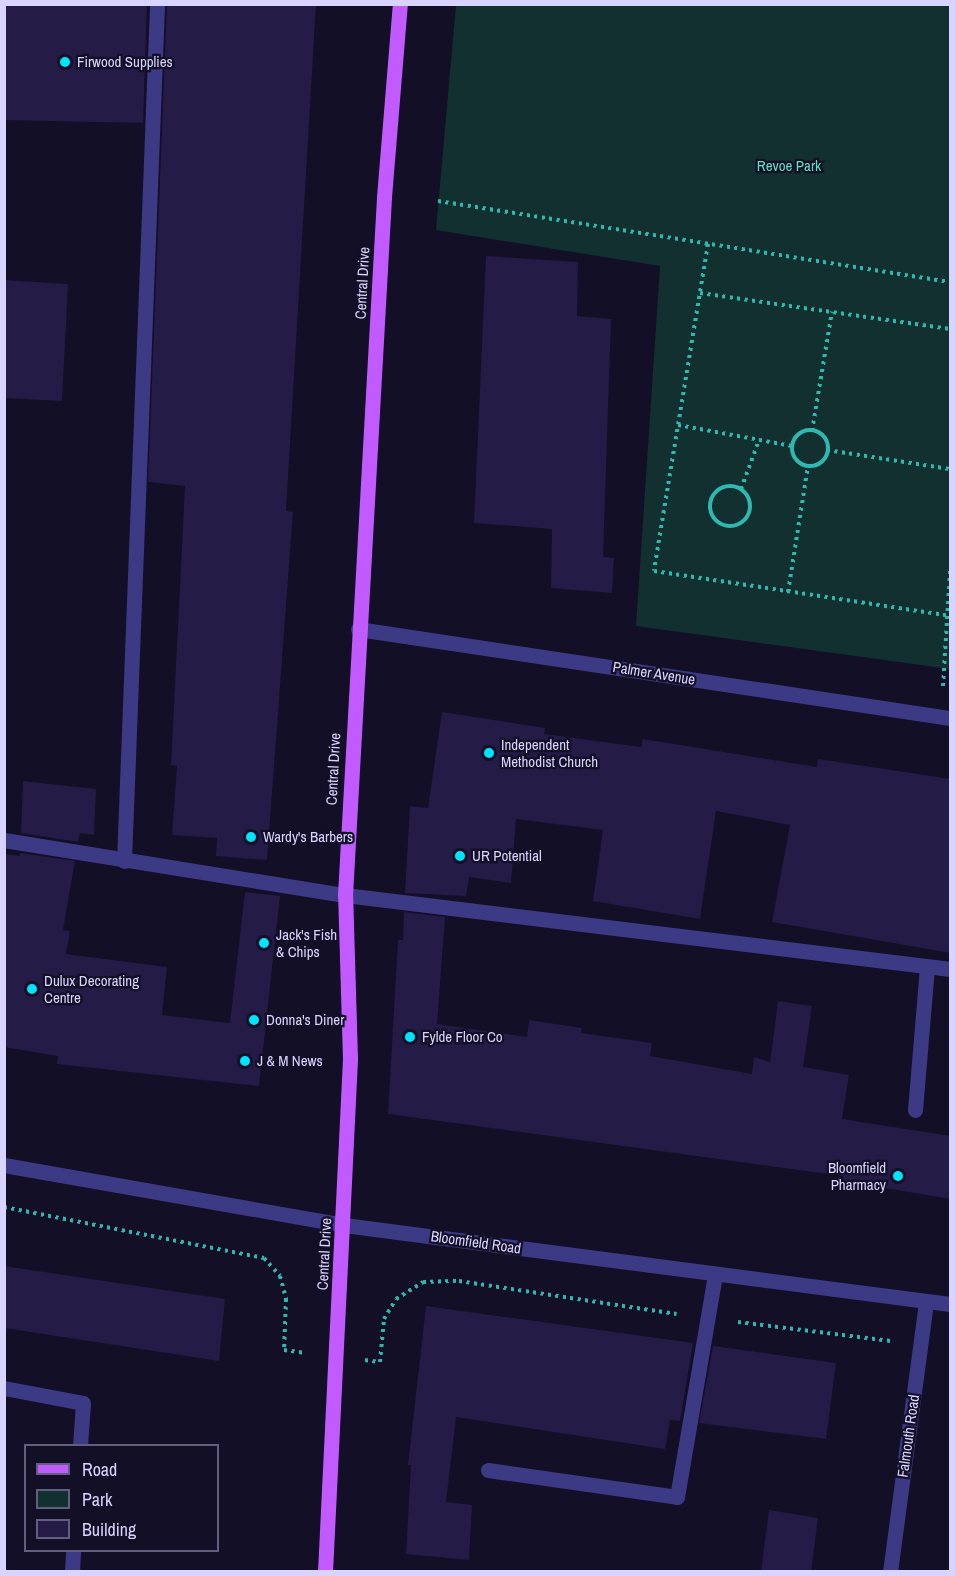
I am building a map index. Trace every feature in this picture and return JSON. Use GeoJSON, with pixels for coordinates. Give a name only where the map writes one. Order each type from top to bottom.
{"type":"FeatureCollection","features":[{"type":"Feature","properties":{"kind":"main road","name":"Central Drive"},"geometry":{"type":"LineString","coordinates":[[325,1572],[344,1225],[350,1059],[345,896],[358,629],[400,4]]}},
{"type":"Feature","properties":{"kind":"street"},"geometry":{"type":"LineString","coordinates":[[124,861],[157,4]]}},
{"type":"Feature","properties":{"kind":"street","name":"Palmer Avenue"},"geometry":{"type":"LineString","coordinates":[[358,629],[945,717]]}},
{"type":"Feature","properties":{"kind":"street"},"geometry":{"type":"LineString","coordinates":[[4,840],[345,896],[951,969]]}},
{"type":"Feature","properties":{"kind":"street"},"geometry":{"type":"LineString","coordinates":[[915,1110],[927,966]]}},
{"type":"Feature","properties":{"kind":"street","name":"Bloomfield Road"},"geometry":{"type":"LineString","coordinates":[[4,1165],[344,1225],[951,1304]]}},
{"type":"Feature","properties":{"kind":"street"},"geometry":{"type":"LineString","coordinates":[[488,1470],[677,1497],[715,1275]]}},
{"type":"Feature","properties":{"kind":"street","name":"Falmouth Road"},"geometry":{"type":"LineString","coordinates":[[890,1572],[926,1301]]}},
{"type":"Feature","properties":{"kind":"street"},"geometry":{"type":"LineString","coordinates":[[4,1388],[83,1403],[80,1444]]}},
{"type":"Feature","properties":{"kind":"street"},"geometry":{"type":"LineString","coordinates":[[72,1572],[73,1552]]}},
{"type":"Feature","properties":{"kind":"path"},"geometry":{"type":"LineString","coordinates":[[438,201],[951,282]]}},
{"type":"Feature","properties":{"kind":"path"},"geometry":{"type":"LineString","coordinates":[[708,244],[654,571],[948,617]]}},
{"type":"Feature","properties":{"kind":"path"},"geometry":{"type":"LineString","coordinates":[[700,293],[951,329]]}},
{"type":"Feature","properties":{"kind":"path"},"geometry":{"type":"LineString","coordinates":[[812,431],[832,312]]}},
{"type":"Feature","properties":{"kind":"path"},"geometry":{"type":"LineString","coordinates":[[678,425],[792,446]]}},
{"type":"Feature","properties":{"kind":"path"},"geometry":{"type":"LineString","coordinates":[[812,431],[823,436],[827,450],[820,463],[808,466],[794,457],[792,446],[797,436],[812,431]]}},
{"type":"Feature","properties":{"kind":"path"},"geometry":{"type":"LineString","coordinates":[[741,489],[759,440]]}},
{"type":"Feature","properties":{"kind":"path"},"geometry":{"type":"LineString","coordinates":[[827,450],[951,470]]}},
{"type":"Feature","properties":{"kind":"path"},"geometry":{"type":"LineString","coordinates":[[788,592],[808,466]]}},
{"type":"Feature","properties":{"kind":"path"},"geometry":{"type":"LineString","coordinates":[[731,486],[741,489],[750,503],[748,516],[737,525],[718,522],[711,512],[715,494],[731,486]]}},
{"type":"Feature","properties":{"kind":"path"},"geometry":{"type":"LineString","coordinates":[[945,717],[951,570]]}},
{"type":"Feature","properties":{"kind":"path"},"geometry":{"type":"LineString","coordinates":[[4,1207],[264,1258],[280,1276],[285,1299],[284,1350],[380,1362],[384,1319],[396,1299],[423,1282],[459,1281],[708,1318],[921,1344]]}},
{"type":"Feature","properties":{"kind":"green space","name":"Revoe Park"},"geometry":{"type":"Polygon","coordinates":[[[456,5],[950,5],[950,669],[636,626],[660,266],[436,230],[456,5]]]}},
{"type":"Feature","properties":{"kind":"building","name":"Firwood Supplies"},"geometry":{"type":"Polygon","coordinates":[[[4,4],[147,4],[143,123],[4,120],[4,4]]]}},
{"type":"Feature","properties":{"kind":"building"},"geometry":{"type":"Polygon","coordinates":[[[167,4],[316,4],[286,511],[293,512],[267,860],[216,856],[217,838],[172,835],[177,766],[171,765],[185,486],[148,482],[167,4]]]}},
{"type":"Feature","properties":{"kind":"building"},"geometry":{"type":"Polygon","coordinates":[[[486,256],[578,262],[577,316],[611,319],[603,557],[614,558],[612,593],[551,588],[552,529],[474,523],[486,256]]]}},
{"type":"Feature","properties":{"kind":"building"},"geometry":{"type":"Polygon","coordinates":[[[4,280],[68,284],[62,401],[4,398],[4,280]]]}},
{"type":"Feature","properties":{"kind":"building"},"geometry":{"type":"Polygon","coordinates":[[[442,712],[545,728],[544,734],[641,747],[643,739],[817,767],[818,759],[951,779],[951,953],[772,922],[790,825],[716,811],[700,919],[593,901],[603,830],[516,819],[511,883],[469,877],[466,896],[405,893],[410,806],[428,808],[442,712]]]}},
{"type":"Feature","properties":{"kind":"building"},"geometry":{"type":"Polygon","coordinates":[[[23,781],[96,789],[94,835],[80,833],[78,842],[21,833],[23,781]]]}},
{"type":"Feature","properties":{"kind":"building"},"geometry":{"type":"Polygon","coordinates":[[[20,853],[75,861],[63,930],[70,931],[66,954],[167,967],[162,1015],[230,1023],[245,892],[280,896],[259,1086],[57,1064],[58,1056],[4,1047],[4,854],[20,856],[20,853]]]}},
{"type":"Feature","properties":{"kind":"building"},"geometry":{"type":"Polygon","coordinates":[[[404,912],[445,917],[437,1024],[527,1037],[529,1020],[582,1028],[581,1033],[652,1043],[650,1056],[752,1074],[754,1057],[770,1062],[778,1001],[812,1006],[803,1067],[849,1075],[842,1119],[951,1136],[951,1199],[842,1181],[843,1176],[388,1114],[398,940],[403,940],[404,912]]]}},
{"type":"Feature","properties":{"kind":"building"},"geometry":{"type":"Polygon","coordinates":[[[4,1266],[225,1299],[219,1361],[4,1328],[4,1266]]]}},
{"type":"Feature","properties":{"kind":"building"},"geometry":{"type":"Polygon","coordinates":[[[426,1306],[693,1343],[680,1421],[670,1420],[665,1449],[456,1417],[446,1502],[472,1505],[469,1560],[406,1554],[411,1465],[408,1465],[426,1306]]]}},
{"type":"Feature","properties":{"kind":"building"},"geometry":{"type":"Polygon","coordinates":[[[713,1346],[836,1363],[826,1439],[699,1423],[713,1346]]]}},
{"type":"Feature","properties":{"kind":"building"},"geometry":{"type":"Polygon","coordinates":[[[769,1510],[818,1518],[811,1572],[761,1572],[769,1510]]]}},
{"type":"Feature","properties":{"kind":"place","name":"Firwood Supplies"},"geometry":{"type":"Point","coordinates":[65,62]}},
{"type":"Feature","properties":{"kind":"place","name":"Independent Methodist Church"},"geometry":{"type":"Point","coordinates":[489,753]}},
{"type":"Feature","properties":{"kind":"place","name":"Wardy's Barbers"},"geometry":{"type":"Point","coordinates":[251,837]}},
{"type":"Feature","properties":{"kind":"place","name":"UR Potential"},"geometry":{"type":"Point","coordinates":[460,856]}},
{"type":"Feature","properties":{"kind":"place","name":"Jack's Fish & Chips"},"geometry":{"type":"Point","coordinates":[264,943]}},
{"type":"Feature","properties":{"kind":"place","name":"Dulux Decorating Centre"},"geometry":{"type":"Point","coordinates":[32,989]}},
{"type":"Feature","properties":{"kind":"place","name":"Donna's Diner"},"geometry":{"type":"Point","coordinates":[254,1020]}},
{"type":"Feature","properties":{"kind":"place","name":"Fylde Floor Co"},"geometry":{"type":"Point","coordinates":[410,1037]}},
{"type":"Feature","properties":{"kind":"place","name":"J & M News"},"geometry":{"type":"Point","coordinates":[245,1061]}},
{"type":"Feature","properties":{"kind":"place","name":"Bloomfield Pharmacy"},"geometry":{"type":"Point","coordinates":[898,1176]}}]}
